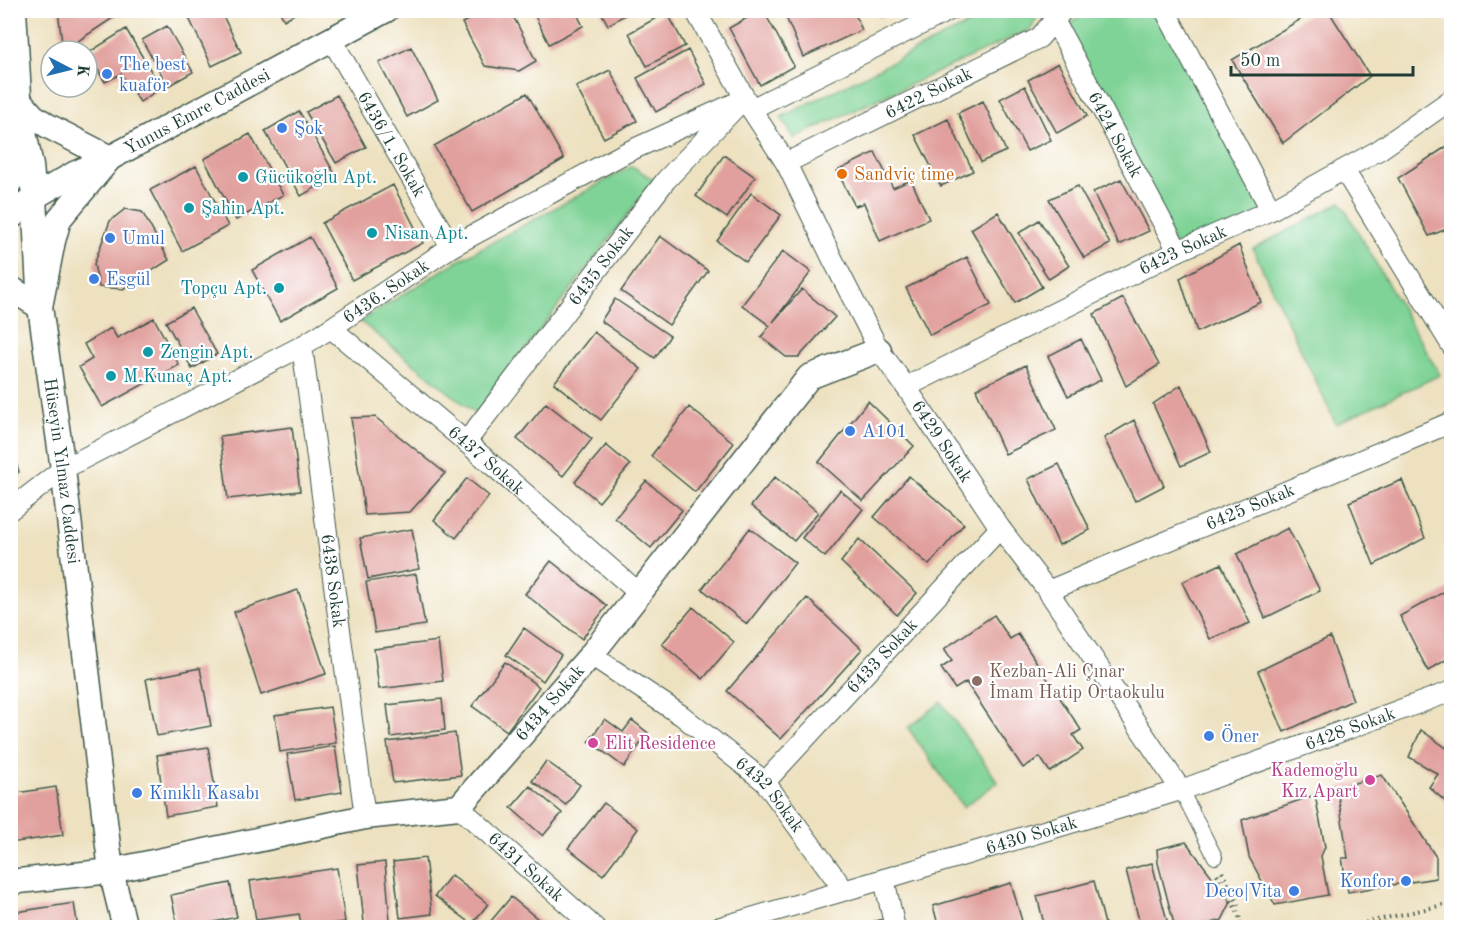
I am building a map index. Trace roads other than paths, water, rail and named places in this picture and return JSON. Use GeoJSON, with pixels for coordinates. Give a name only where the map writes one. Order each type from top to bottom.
{"type":"FeatureCollection","features":[{"type":"Feature","properties":{"kind":"street","name":"Hüseyin Yılmaz Caddesi"},"geometry":{"type":"LineString","coordinates":[[14,10],[20,107],[31,166],[34,197],[40,307],[63,469],[111,871],[124,927]]}},
{"type":"Feature","properties":{"kind":"street","name":"Yunus Emre Caddesi"},"geometry":{"type":"LineString","coordinates":[[10,218],[34,197],[76,173],[110,158],[386,10]]}},
{"type":"Feature","properties":{"kind":"street","name":"6429 Sokak"},"geometry":{"type":"LineString","coordinates":[[695,10],[747,104],[786,163],[879,350],[1000,528],[1048,591],[1181,790],[1215,857]]}},
{"type":"Feature","properties":{"kind":"street"},"geometry":{"type":"LineString","coordinates":[[747,104],[950,10]]}},
{"type":"Feature","properties":{"kind":"street"},"geometry":{"type":"LineString","coordinates":[[1165,10],[1271,210]]}},
{"type":"Feature","properties":{"kind":"street","name":"6422 Sokak"},"geometry":{"type":"LineString","coordinates":[[786,163],[1040,38],[1058,15]]}},
{"type":"Feature","properties":{"kind":"street","name":"6424 Sokak"},"geometry":{"type":"LineString","coordinates":[[1058,15],[1178,251]]}},
{"type":"Feature","properties":{"kind":"street","name":"6436/1. Sokak"},"geometry":{"type":"LineString","coordinates":[[332,40],[451,247]]}},
{"type":"Feature","properties":{"kind":"street","name":"6423 Sokak"},"geometry":{"type":"LineString","coordinates":[[906,387],[1178,251],[1271,210],[1379,150],[1452,99]]}},
{"type":"Feature","properties":{"kind":"street","name":"6436. Sokak"},"geometry":{"type":"LineString","coordinates":[[63,469],[302,346],[451,247],[625,153],[747,104]]}},
{"type":"Feature","properties":{"kind":"street","name":"6435 Sokak"},"geometry":{"type":"LineString","coordinates":[[466,442],[666,180],[747,104]]}},
{"type":"Feature","properties":{"kind":"street"},"geometry":{"type":"LineString","coordinates":[[10,288],[40,307],[59,219],[110,158],[48,126],[20,107]]}},
{"type":"Feature","properties":{"kind":"street"},"geometry":{"type":"LineString","coordinates":[[10,182],[18,147],[20,107]]}},
{"type":"Feature","properties":{"kind":"street"},"geometry":{"type":"LineString","coordinates":[[1344,170],[1452,346]]}},
{"type":"Feature","properties":{"kind":"street","name":"6437 Sokak"},"geometry":{"type":"LineString","coordinates":[[331,328],[640,594]]}},
{"type":"Feature","properties":{"kind":"street","name":"6438 Sokak"},"geometry":{"type":"LineString","coordinates":[[302,346],[365,818]]}},
{"type":"Feature","properties":{"kind":"street","name":"6434 Sokak"},"geometry":{"type":"LineString","coordinates":[[459,807],[591,655],[809,377],[879,350]]}},
{"type":"Feature","properties":{"kind":"street","name":"6425 Sokak"},"geometry":{"type":"LineString","coordinates":[[1048,591],[1452,422]]}},
{"type":"Feature","properties":{"kind":"street"},"geometry":{"type":"LineString","coordinates":[[10,510],[63,469]]}},
{"type":"Feature","properties":{"kind":"street","name":"6433 Sokak"},"geometry":{"type":"LineString","coordinates":[[765,782],[1000,528]]}},
{"type":"Feature","properties":{"kind":"street","name":"6432 Sokak"},"geometry":{"type":"LineString","coordinates":[[591,655],[681,715],[765,782],[844,890]]}},
{"type":"Feature","properties":{"kind":"street","name":"6428 Sokak"},"geometry":{"type":"LineString","coordinates":[[1181,790],[1452,691]]}},
{"type":"Feature","properties":{"kind":"street","name":"6430 Sokak"},"geometry":{"type":"LineString","coordinates":[[717,927],[1181,790]]}},
{"type":"Feature","properties":{"kind":"street"},"geometry":{"type":"LineString","coordinates":[[10,882],[111,871],[365,818],[459,807]]}},
{"type":"Feature","properties":{"kind":"street","name":"6431 Sokak"},"geometry":{"type":"LineString","coordinates":[[459,807],[595,927]]}},
{"type":"Feature","properties":{"kind":"street"},"geometry":{"type":"LineString","coordinates":[[884,879],[895,927]]}},
{"type":"Feature","properties":{"kind":"place","name":"The best kuaför"},"geometry":{"type":"Point","coordinates":[107,74]}},
{"type":"Feature","properties":{"kind":"place","name":"Şok"},"geometry":{"type":"Point","coordinates":[282,128]}},
{"type":"Feature","properties":{"kind":"place","name":"Sandviç time"},"geometry":{"type":"Point","coordinates":[842,174]}},
{"type":"Feature","properties":{"kind":"place","name":"Gücükoğlu Apt."},"geometry":{"type":"Point","coordinates":[243,177]}},
{"type":"Feature","properties":{"kind":"place","name":"Şahin Apt."},"geometry":{"type":"Point","coordinates":[189,208]}},
{"type":"Feature","properties":{"kind":"place","name":"Nisan Apt."},"geometry":{"type":"Point","coordinates":[372,233]}},
{"type":"Feature","properties":{"kind":"place","name":"Umul"},"geometry":{"type":"Point","coordinates":[110,238]}},
{"type":"Feature","properties":{"kind":"place","name":"Esgül"},"geometry":{"type":"Point","coordinates":[94,279]}},
{"type":"Feature","properties":{"kind":"place","name":"Topçu Apt."},"geometry":{"type":"Point","coordinates":[279,288]}},
{"type":"Feature","properties":{"kind":"place","name":"Zengin Apt."},"geometry":{"type":"Point","coordinates":[148,352]}},
{"type":"Feature","properties":{"kind":"place","name":"M.Kunaç Apt."},"geometry":{"type":"Point","coordinates":[111,376]}},
{"type":"Feature","properties":{"kind":"place","name":"A101"},"geometry":{"type":"Point","coordinates":[850,431]}},
{"type":"Feature","properties":{"kind":"place","name":"Kezban-Ali Çınar İmam Hatip Ortaokulu"},"geometry":{"type":"Point","coordinates":[977,681]}},
{"type":"Feature","properties":{"kind":"place","name":"Öner"},"geometry":{"type":"Point","coordinates":[1209,736]}},
{"type":"Feature","properties":{"kind":"place","name":"Elit Residence"},"geometry":{"type":"Point","coordinates":[593,743]}},
{"type":"Feature","properties":{"kind":"place","name":"Kademoğlu Kız Apart"},"geometry":{"type":"Point","coordinates":[1370,780]}},
{"type":"Feature","properties":{"kind":"place","name":"Kınıklı Kasabı"},"geometry":{"type":"Point","coordinates":[137,793]}},
{"type":"Feature","properties":{"kind":"place","name":"Konfor"},"geometry":{"type":"Point","coordinates":[1406,881]}},
{"type":"Feature","properties":{"kind":"place","name":"Deco|Vita"},"geometry":{"type":"Point","coordinates":[1294,891]}}]}
